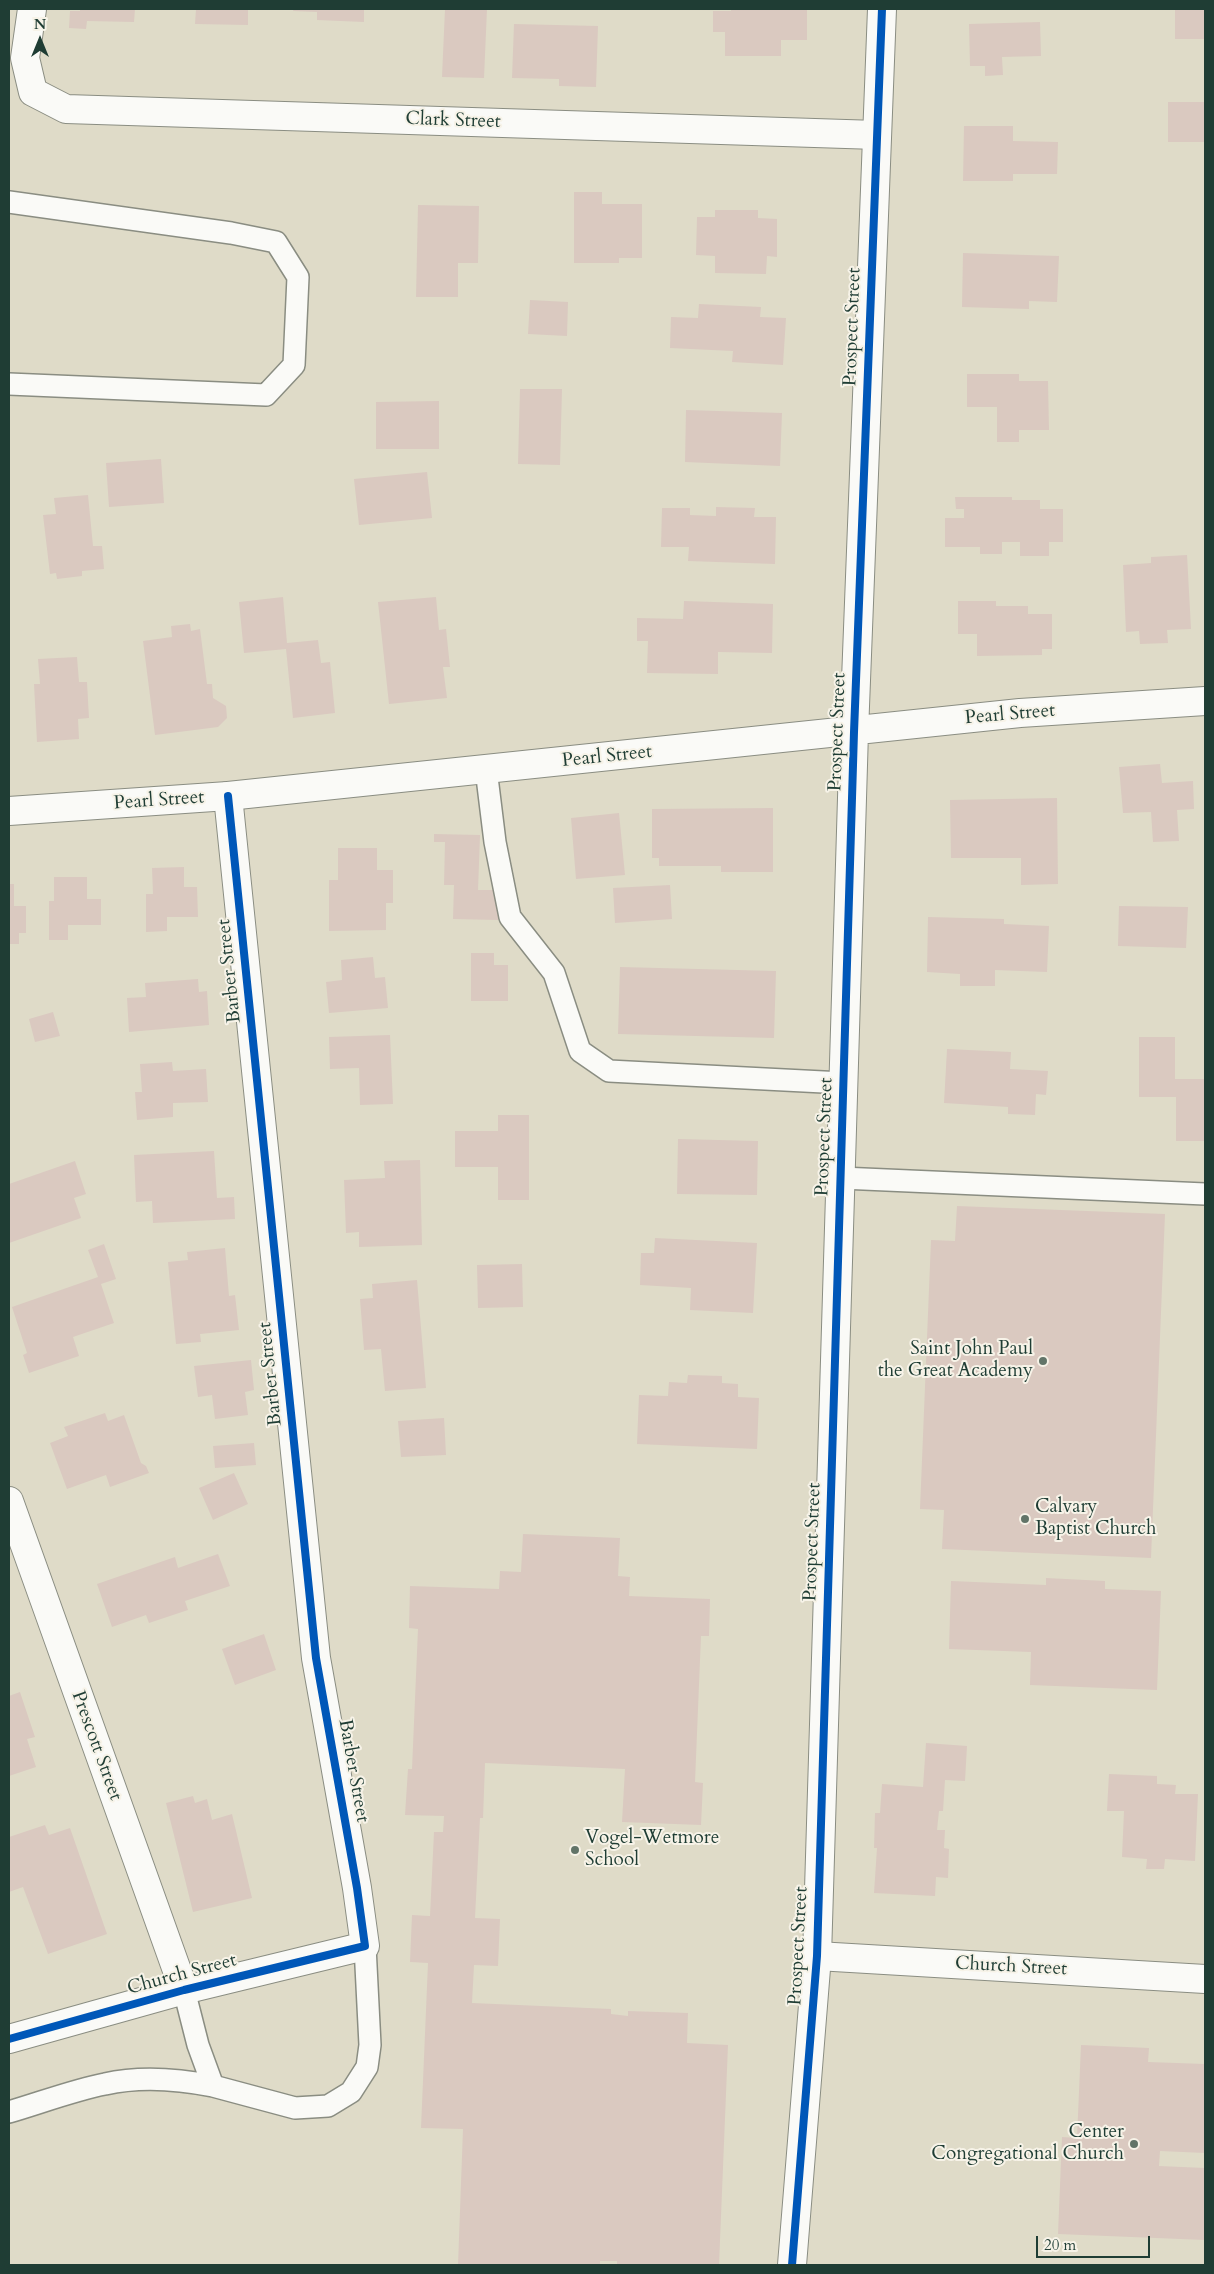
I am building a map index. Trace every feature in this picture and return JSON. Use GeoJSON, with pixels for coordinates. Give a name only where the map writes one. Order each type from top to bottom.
{"type":"FeatureCollection","features":[{"type":"Feature","properties":{"kind":"street","name":"Clark Street"},"geometry":{"type":"LineString","coordinates":[[32,9],[25,58],[33,92],[66,109],[877,135]]}},
{"type":"Feature","properties":{"kind":"street","name":"Prospect Street"},"geometry":{"type":"LineString","coordinates":[[792,2265],[817,1956],[854,732],[882,9]]}},
{"type":"Feature","properties":{"kind":"street","name":"Pearl Street"},"geometry":{"type":"LineString","coordinates":[[9,811],[228,796],[854,732],[1020,713],[1205,701]]}},
{"type":"Feature","properties":{"kind":"street","name":"Barber Street"},"geometry":{"type":"LineString","coordinates":[[228,796],[316,1658],[357,1888],[365,1946]]}},
{"type":"Feature","properties":{"kind":"street","name":"Prescott Street"},"geometry":{"type":"LineString","coordinates":[[9,1501],[184,1990]]}},
{"type":"Feature","properties":{"kind":"street","name":"Church Street"},"geometry":{"type":"LineString","coordinates":[[9,2039],[184,1990],[365,1946]]}},
{"type":"Feature","properties":{"kind":"street","name":"Church Street"},"geometry":{"type":"LineString","coordinates":[[817,1956],[1205,1979]]}},
{"type":"Feature","properties":{"kind":"lane"},"geometry":{"type":"LineString","coordinates":[[9,202],[231,233],[276,242],[298,277],[294,365],[266,395],[9,384]]}},
{"type":"Feature","properties":{"kind":"lane"},"geometry":{"type":"LineString","coordinates":[[486,769],[495,842],[510,917],[554,973],[580,1051],[609,1071],[843,1083]]}},
{"type":"Feature","properties":{"kind":"lane"},"geometry":{"type":"LineString","coordinates":[[840,1178],[1205,1194]]}},
{"type":"Feature","properties":{"kind":"lane"},"geometry":{"type":"LineString","coordinates":[[9,2112],[104,2084],[134,2079],[165,2080],[213,2086],[295,2108],[328,2106],[351,2092],[366,2067],[370,2045],[365,1946]]}},
{"type":"Feature","properties":{"kind":"lane"},"geometry":{"type":"LineString","coordinates":[[184,1990],[198,2045],[213,2086]]}},
{"type":"Feature","properties":{"kind":"building"},"geometry":{"type":"Polygon","coordinates":[[[80,9],[135,9],[134,22],[87,21],[86,29],[69,28],[70,11],[80,11],[80,9]]]}},
{"type":"Feature","properties":{"kind":"building"},"geometry":{"type":"Polygon","coordinates":[[[196,9],[248,9],[248,25],[195,24],[196,9]]]}},
{"type":"Feature","properties":{"kind":"building"},"geometry":{"type":"Polygon","coordinates":[[[294,9],[364,9],[364,22],[317,20],[317,12],[293,11],[294,9]]]}},
{"type":"Feature","properties":{"kind":"building"},"geometry":{"type":"Polygon","coordinates":[[[445,9],[487,9],[484,78],[442,77],[445,9]]]}},
{"type":"Feature","properties":{"kind":"building"},"geometry":{"type":"Polygon","coordinates":[[[731,9],[807,10],[807,40],[781,40],[781,56],[725,56],[725,32],[713,32],[713,11],[731,11],[731,9]]]}},
{"type":"Feature","properties":{"kind":"building"},"geometry":{"type":"Polygon","coordinates":[[[1175,9],[1205,9],[1205,39],[1175,39],[1175,9]]]}},
{"type":"Feature","properties":{"kind":"building"},"geometry":{"type":"Polygon","coordinates":[[[1040,22],[1041,56],[1002,57],[1003,75],[985,76],[985,66],[970,66],[969,24],[1040,22]]]}},
{"type":"Feature","properties":{"kind":"building"},"geometry":{"type":"Polygon","coordinates":[[[514,24],[598,26],[596,87],[559,86],[559,79],[512,78],[514,24]]]}},
{"type":"Feature","properties":{"kind":"building"},"geometry":{"type":"Polygon","coordinates":[[[1168,102],[1205,102],[1205,142],[1168,142],[1168,102]]]}},
{"type":"Feature","properties":{"kind":"building"},"geometry":{"type":"Polygon","coordinates":[[[964,126],[1013,126],[1013,141],[1058,142],[1057,174],[1013,174],[1013,181],[963,181],[964,126]]]}},
{"type":"Feature","properties":{"kind":"building"},"geometry":{"type":"Polygon","coordinates":[[[574,192],[602,192],[602,204],[642,204],[642,258],[619,258],[619,263],[574,263],[574,192]]]}},
{"type":"Feature","properties":{"kind":"building"},"geometry":{"type":"Polygon","coordinates":[[[418,205],[479,206],[478,263],[458,263],[458,297],[416,297],[418,205]]]}},
{"type":"Feature","properties":{"kind":"building"},"geometry":{"type":"Polygon","coordinates":[[[715,210],[758,210],[758,218],[777,219],[777,257],[767,256],[766,274],[715,273],[715,256],[696,255],[697,217],[715,217],[715,210]]]}},
{"type":"Feature","properties":{"kind":"building"},"geometry":{"type":"Polygon","coordinates":[[[963,253],[1059,256],[1057,302],[1029,301],[1029,309],[962,307],[963,253]]]}},
{"type":"Feature","properties":{"kind":"building"},"geometry":{"type":"Polygon","coordinates":[[[530,300],[568,302],[567,336],[528,334],[530,300]]]}},
{"type":"Feature","properties":{"kind":"building"},"geometry":{"type":"Polygon","coordinates":[[[699,304],[761,307],[760,317],[786,318],[783,365],[732,362],[733,351],[670,348],[671,317],[698,318],[699,304]]]}},
{"type":"Feature","properties":{"kind":"building"},"geometry":{"type":"Polygon","coordinates":[[[967,374],[1019,374],[1019,381],[1048,381],[1049,430],[1019,430],[1019,442],[997,442],[997,407],[967,407],[967,374]]]}},
{"type":"Feature","properties":{"kind":"building"},"geometry":{"type":"Polygon","coordinates":[[[520,389],[562,389],[560,465],[518,464],[520,389]]]}},
{"type":"Feature","properties":{"kind":"building"},"geometry":{"type":"Polygon","coordinates":[[[439,401],[439,449],[376,449],[376,402],[439,401]]]}},
{"type":"Feature","properties":{"kind":"building"},"geometry":{"type":"Polygon","coordinates":[[[686,410],[782,413],[780,466],[685,462],[686,410]]]}},
{"type":"Feature","properties":{"kind":"building"},"geometry":{"type":"Polygon","coordinates":[[[161,459],[164,503],[109,507],[106,463],[161,459]]]}},
{"type":"Feature","properties":{"kind":"building"},"geometry":{"type":"Polygon","coordinates":[[[427,472],[432,518],[359,525],[354,479],[427,472]]]}},
{"type":"Feature","properties":{"kind":"building"},"geometry":{"type":"Polygon","coordinates":[[[88,495],[93,546],[102,546],[104,569],[82,571],[82,576],[57,579],[56,573],[50,574],[43,515],[56,514],[54,498],[88,495]]]}},
{"type":"Feature","properties":{"kind":"building"},"geometry":{"type":"Polygon","coordinates":[[[955,497],[1012,497],[1012,500],[1040,500],[1040,509],[1063,509],[1063,542],[1049,542],[1049,556],[1020,556],[1020,542],[1002,542],[1002,554],[980,554],[980,547],[945,547],[945,518],[964,518],[964,509],[956,509],[955,497]]]}},
{"type":"Feature","properties":{"kind":"building"},"geometry":{"type":"Polygon","coordinates":[[[716,507],[755,508],[754,517],[776,517],[775,564],[688,561],[689,547],[661,547],[662,508],[690,508],[690,515],[716,516],[716,507]]]}},
{"type":"Feature","properties":{"kind":"building"},"geometry":{"type":"Polygon","coordinates":[[[1187,555],[1191,629],[1167,630],[1168,643],[1140,644],[1139,631],[1126,632],[1123,565],[1151,563],[1151,557],[1187,555]]]}},
{"type":"Feature","properties":{"kind":"building"},"geometry":{"type":"Polygon","coordinates":[[[283,597],[287,643],[318,640],[321,663],[330,662],[335,713],[293,718],[286,649],[244,653],[239,602],[283,597]]]}},
{"type":"Feature","properties":{"kind":"building"},"geometry":{"type":"Polygon","coordinates":[[[436,597],[439,630],[446,629],[450,667],[443,667],[447,698],[389,704],[378,602],[436,597]]]}},
{"type":"Feature","properties":{"kind":"building"},"geometry":{"type":"Polygon","coordinates":[[[684,601],[773,604],[772,653],[718,652],[718,674],[647,673],[648,641],[637,641],[637,618],[683,619],[684,601]]]}},
{"type":"Feature","properties":{"kind":"building"},"geometry":{"type":"Polygon","coordinates":[[[958,601],[996,601],[996,606],[1028,606],[1028,614],[1052,614],[1052,649],[1042,649],[1042,655],[977,656],[977,634],[958,634],[958,601]]]}},
{"type":"Feature","properties":{"kind":"building"},"geometry":{"type":"Polygon","coordinates":[[[190,624],[191,631],[200,629],[207,684],[212,684],[213,698],[226,706],[227,718],[218,727],[155,735],[143,641],[172,637],[171,626],[190,624]]]}},
{"type":"Feature","properties":{"kind":"building"},"geometry":{"type":"Polygon","coordinates":[[[77,657],[79,682],[87,682],[89,718],[78,719],[79,739],[37,742],[34,684],[40,684],[38,659],[77,657]]]}},
{"type":"Feature","properties":{"kind":"building"},"geometry":{"type":"Polygon","coordinates":[[[1160,764],[1162,783],[1193,781],[1194,809],[1177,810],[1179,841],[1153,842],[1151,812],[1123,813],[1119,767],[1160,764]]]}},
{"type":"Feature","properties":{"kind":"building"},"geometry":{"type":"Polygon","coordinates":[[[1057,798],[1058,884],[1021,885],[1021,858],[951,858],[950,800],[1057,798]]]}},
{"type":"Feature","properties":{"kind":"building"},"geometry":{"type":"Polygon","coordinates":[[[773,808],[773,872],[721,872],[721,866],[659,866],[659,858],[652,858],[652,809],[773,808]]]}},
{"type":"Feature","properties":{"kind":"building"},"geometry":{"type":"Polygon","coordinates":[[[619,813],[625,875],[576,879],[571,818],[619,813]]]}},
{"type":"Feature","properties":{"kind":"building"},"geometry":{"type":"Polygon","coordinates":[[[434,834],[480,835],[478,890],[499,890],[498,920],[453,919],[454,885],[444,885],[445,842],[434,842],[434,834]]]}},
{"type":"Feature","properties":{"kind":"building"},"geometry":{"type":"Polygon","coordinates":[[[338,848],[377,848],[377,870],[393,870],[393,903],[386,903],[386,930],[329,931],[329,880],[338,880],[338,848]]]}},
{"type":"Feature","properties":{"kind":"building"},"geometry":{"type":"Polygon","coordinates":[[[184,867],[184,887],[197,887],[198,917],[167,917],[167,931],[146,932],[146,894],[153,894],[152,868],[184,867]]]}},
{"type":"Feature","properties":{"kind":"building"},"geometry":{"type":"Polygon","coordinates":[[[54,877],[87,877],[87,899],[101,899],[101,925],[68,925],[68,940],[49,940],[49,901],[54,901],[54,877]]]}},
{"type":"Feature","properties":{"kind":"building"},"geometry":{"type":"Polygon","coordinates":[[[9,884],[14,884],[14,906],[26,906],[26,933],[19,933],[19,944],[9,944],[9,884]]]}},
{"type":"Feature","properties":{"kind":"building"},"geometry":{"type":"Polygon","coordinates":[[[670,885],[672,919],[615,923],[613,888],[670,885]]]}},
{"type":"Feature","properties":{"kind":"building"},"geometry":{"type":"Polygon","coordinates":[[[1119,906],[1188,907],[1186,948],[1118,946],[1119,906]]]}},
{"type":"Feature","properties":{"kind":"building"},"geometry":{"type":"Polygon","coordinates":[[[928,917],[1004,919],[1004,924],[1049,926],[1047,972],[995,970],[995,986],[960,986],[960,974],[927,972],[928,917]]]}},
{"type":"Feature","properties":{"kind":"building"},"geometry":{"type":"Polygon","coordinates":[[[471,953],[494,953],[494,965],[508,965],[508,1001],[471,1001],[471,953]]]}},
{"type":"Feature","properties":{"kind":"building"},"geometry":{"type":"Polygon","coordinates":[[[373,957],[375,978],[385,977],[388,1008],[329,1013],[326,982],[342,980],[341,960],[373,957]]]}},
{"type":"Feature","properties":{"kind":"building"},"geometry":{"type":"Polygon","coordinates":[[[620,967],[776,971],[774,1038],[618,1034],[620,967]]]}},
{"type":"Feature","properties":{"kind":"building"},"geometry":{"type":"Polygon","coordinates":[[[198,979],[199,992],[207,991],[209,1025],[129,1032],[127,998],[146,997],[145,983],[198,979]]]}},
{"type":"Feature","properties":{"kind":"building"},"geometry":{"type":"Polygon","coordinates":[[[53,1012],[60,1036],[35,1042],[29,1019],[53,1012]]]}},
{"type":"Feature","properties":{"kind":"building"},"geometry":{"type":"Polygon","coordinates":[[[390,1035],[393,1104],[360,1105],[359,1068],[330,1069],[329,1037],[390,1035]]]}},
{"type":"Feature","properties":{"kind":"building"},"geometry":{"type":"Polygon","coordinates":[[[1139,1037],[1175,1037],[1175,1079],[1205,1079],[1205,1141],[1176,1141],[1176,1097],[1139,1097],[1139,1037]]]}},
{"type":"Feature","properties":{"kind":"building"},"geometry":{"type":"Polygon","coordinates":[[[947,1049],[1011,1052],[1010,1069],[1048,1071],[1046,1095],[1036,1094],[1035,1115],[1008,1114],[1008,1107],[944,1103],[947,1049]]]}},
{"type":"Feature","properties":{"kind":"building"},"geometry":{"type":"Polygon","coordinates":[[[172,1062],[173,1071],[206,1069],[208,1102],[173,1103],[173,1117],[137,1120],[135,1092],[142,1092],[140,1064],[172,1062]]]}},
{"type":"Feature","properties":{"kind":"building"},"geometry":{"type":"Polygon","coordinates":[[[498,1115],[529,1115],[529,1200],[498,1200],[498,1167],[455,1167],[455,1131],[498,1131],[498,1115]]]}},
{"type":"Feature","properties":{"kind":"building"},"geometry":{"type":"Polygon","coordinates":[[[678,1139],[758,1141],[757,1195],[677,1194],[678,1139]]]}},
{"type":"Feature","properties":{"kind":"building"},"geometry":{"type":"Polygon","coordinates":[[[214,1151],[217,1198],[234,1197],[235,1219],[153,1223],[152,1201],[136,1202],[134,1155],[214,1151]]]}},
{"type":"Feature","properties":{"kind":"building"},"geometry":{"type":"Polygon","coordinates":[[[420,1160],[422,1245],[359,1247],[359,1232],[346,1233],[344,1180],[385,1178],[384,1161],[420,1160]]]}},
{"type":"Feature","properties":{"kind":"building"},"geometry":{"type":"Polygon","coordinates":[[[75,1161],[86,1194],[74,1198],[81,1218],[9,1243],[9,1184],[75,1161]]]}},
{"type":"Feature","properties":{"kind":"building","name":"Saint John Paul the Great Academy"},"geometry":{"type":"Polygon","coordinates":[[[957,1206],[1165,1214],[1151,1558],[942,1549],[944,1510],[920,1509],[931,1240],[955,1241],[957,1206]]]}},
{"type":"Feature","properties":{"kind":"building"},"geometry":{"type":"Polygon","coordinates":[[[655,1238],[757,1243],[753,1313],[690,1310],[691,1288],[640,1285],[641,1253],[654,1253],[655,1238]]]}},
{"type":"Feature","properties":{"kind":"building"},"geometry":{"type":"Polygon","coordinates":[[[104,1244],[116,1279],[101,1284],[114,1323],[73,1337],[79,1356],[29,1373],[23,1355],[27,1353],[12,1307],[98,1277],[88,1250],[104,1244]]]}},
{"type":"Feature","properties":{"kind":"building"},"geometry":{"type":"Polygon","coordinates":[[[225,1248],[229,1296],[235,1295],[239,1330],[200,1334],[201,1342],[176,1344],[168,1262],[188,1260],[187,1252],[225,1248]]]}},
{"type":"Feature","properties":{"kind":"building"},"geometry":{"type":"Polygon","coordinates":[[[522,1264],[523,1307],[478,1308],[477,1265],[522,1264]]]}},
{"type":"Feature","properties":{"kind":"building"},"geometry":{"type":"Polygon","coordinates":[[[417,1280],[426,1388],[385,1391],[381,1349],[364,1350],[360,1299],[373,1298],[372,1284],[417,1280]]]}},
{"type":"Feature","properties":{"kind":"building"},"geometry":{"type":"Polygon","coordinates":[[[251,1360],[254,1390],[245,1392],[248,1415],[215,1419],[212,1395],[198,1397],[194,1366],[251,1360]]]}},
{"type":"Feature","properties":{"kind":"building"},"geometry":{"type":"Polygon","coordinates":[[[688,1375],[722,1376],[722,1383],[738,1384],[738,1397],[759,1398],[757,1449],[637,1444],[639,1395],[668,1396],[669,1382],[687,1383],[688,1375]]]}},
{"type":"Feature","properties":{"kind":"building"},"geometry":{"type":"Polygon","coordinates":[[[105,1413],[108,1421],[124,1415],[141,1463],[146,1466],[149,1473],[110,1487],[106,1475],[67,1489],[50,1443],[68,1436],[64,1427],[105,1413]]]}},
{"type":"Feature","properties":{"kind":"building"},"geometry":{"type":"Polygon","coordinates":[[[444,1418],[446,1455],[401,1457],[398,1421],[444,1418]]]}},
{"type":"Feature","properties":{"kind":"building"},"geometry":{"type":"Polygon","coordinates":[[[254,1443],[256,1465],[215,1468],[213,1446],[254,1443]]]}},
{"type":"Feature","properties":{"kind":"building"},"geometry":{"type":"Polygon","coordinates":[[[234,1473],[248,1504],[213,1520],[199,1488],[234,1473]]]}},
{"type":"Feature","properties":{"kind":"building"},"geometry":{"type":"Polygon","coordinates":[[[523,1534],[620,1538],[618,1576],[630,1577],[629,1596],[710,1599],[709,1636],[701,1636],[695,1782],[703,1783],[701,1825],[622,1822],[625,1769],[485,1763],[483,1818],[480,1818],[475,1918],[500,1919],[498,1966],[474,1965],[472,2003],[611,2009],[611,2014],[628,2016],[628,2011],[688,2013],[687,2043],[728,2045],[719,2265],[617,2265],[617,2261],[600,2261],[600,2265],[458,2265],[463,2129],[421,2128],[428,1963],[410,1962],[412,1915],[430,1916],[434,1832],[443,1832],[444,1816],[405,1815],[408,1769],[412,1769],[418,1629],[409,1628],[410,1586],[499,1589],[500,1571],[521,1572],[523,1534]]]}},
{"type":"Feature","properties":{"kind":"building"},"geometry":{"type":"Polygon","coordinates":[[[218,1554],[230,1586],[185,1601],[188,1610],[149,1623],[146,1615],[112,1627],[97,1584],[175,1557],[178,1568],[218,1554]]]}},
{"type":"Feature","properties":{"kind":"building"},"geometry":{"type":"Polygon","coordinates":[[[1046,1578],[1105,1581],[1105,1589],[1161,1591],[1157,1690],[1030,1685],[1031,1652],[949,1649],[951,1581],[1046,1585],[1046,1578]]]}},
{"type":"Feature","properties":{"kind":"building"},"geometry":{"type":"Polygon","coordinates":[[[264,1634],[276,1670],[235,1685],[222,1649],[264,1634]]]}},
{"type":"Feature","properties":{"kind":"building"},"geometry":{"type":"Polygon","coordinates":[[[20,1692],[35,1737],[27,1739],[36,1767],[9,1776],[9,1696],[20,1692]]]}},
{"type":"Feature","properties":{"kind":"building"},"geometry":{"type":"Polygon","coordinates":[[[926,1743],[967,1746],[965,1781],[945,1780],[943,1811],[939,1811],[937,1830],[945,1830],[944,1848],[949,1849],[948,1878],[936,1877],[935,1896],[874,1893],[877,1848],[874,1848],[875,1813],[880,1813],[882,1784],[923,1787],[926,1743]]]}},
{"type":"Feature","properties":{"kind":"building"},"geometry":{"type":"Polygon","coordinates":[[[1109,1774],[1157,1776],[1157,1784],[1176,1785],[1175,1794],[1198,1794],[1195,1861],[1165,1859],[1164,1869],[1146,1869],[1147,1859],[1122,1857],[1124,1811],[1107,1811],[1109,1774]]]}},
{"type":"Feature","properties":{"kind":"building"},"geometry":{"type":"Polygon","coordinates":[[[193,1796],[195,1803],[207,1799],[212,1820],[232,1814],[252,1898],[193,1912],[166,1803],[193,1796]]]}},
{"type":"Feature","properties":{"kind":"building"},"geometry":{"type":"Polygon","coordinates":[[[45,1825],[49,1835],[70,1828],[107,1934],[48,1954],[23,1887],[9,1892],[9,1837],[45,1825]]]}},
{"type":"Feature","properties":{"kind":"building","name":"Center Congregational Church"},"geometry":{"type":"Polygon","coordinates":[[[1081,2045],[1149,2048],[1148,2062],[1205,2064],[1205,2153],[1160,2151],[1159,2166],[1205,2168],[1205,2240],[1058,2234],[1062,2137],[1077,2138],[1081,2045]]]}},
{"type":"Feature","properties":{"kind":"cycle path"},"geometry":{"type":"LineString","coordinates":[[792,2265],[817,1956],[854,732],[882,9]]}},
{"type":"Feature","properties":{"kind":"cycle path"},"geometry":{"type":"LineString","coordinates":[[9,2039],[184,1990],[365,1946],[357,1888],[316,1658],[228,796]]}},
{"type":"Feature","properties":{"kind":"place","name":"Saint John Paul the Great Academy"},"geometry":{"type":"Point","coordinates":[1043,1361]}},
{"type":"Feature","properties":{"kind":"place","name":"Calvary Baptist Church"},"geometry":{"type":"Point","coordinates":[1025,1519]}},
{"type":"Feature","properties":{"kind":"place","name":"Vogel-Wetmore School"},"geometry":{"type":"Point","coordinates":[575,1850]}},
{"type":"Feature","properties":{"kind":"place","name":"Center Congregational Church"},"geometry":{"type":"Point","coordinates":[1134,2144]}}]}
